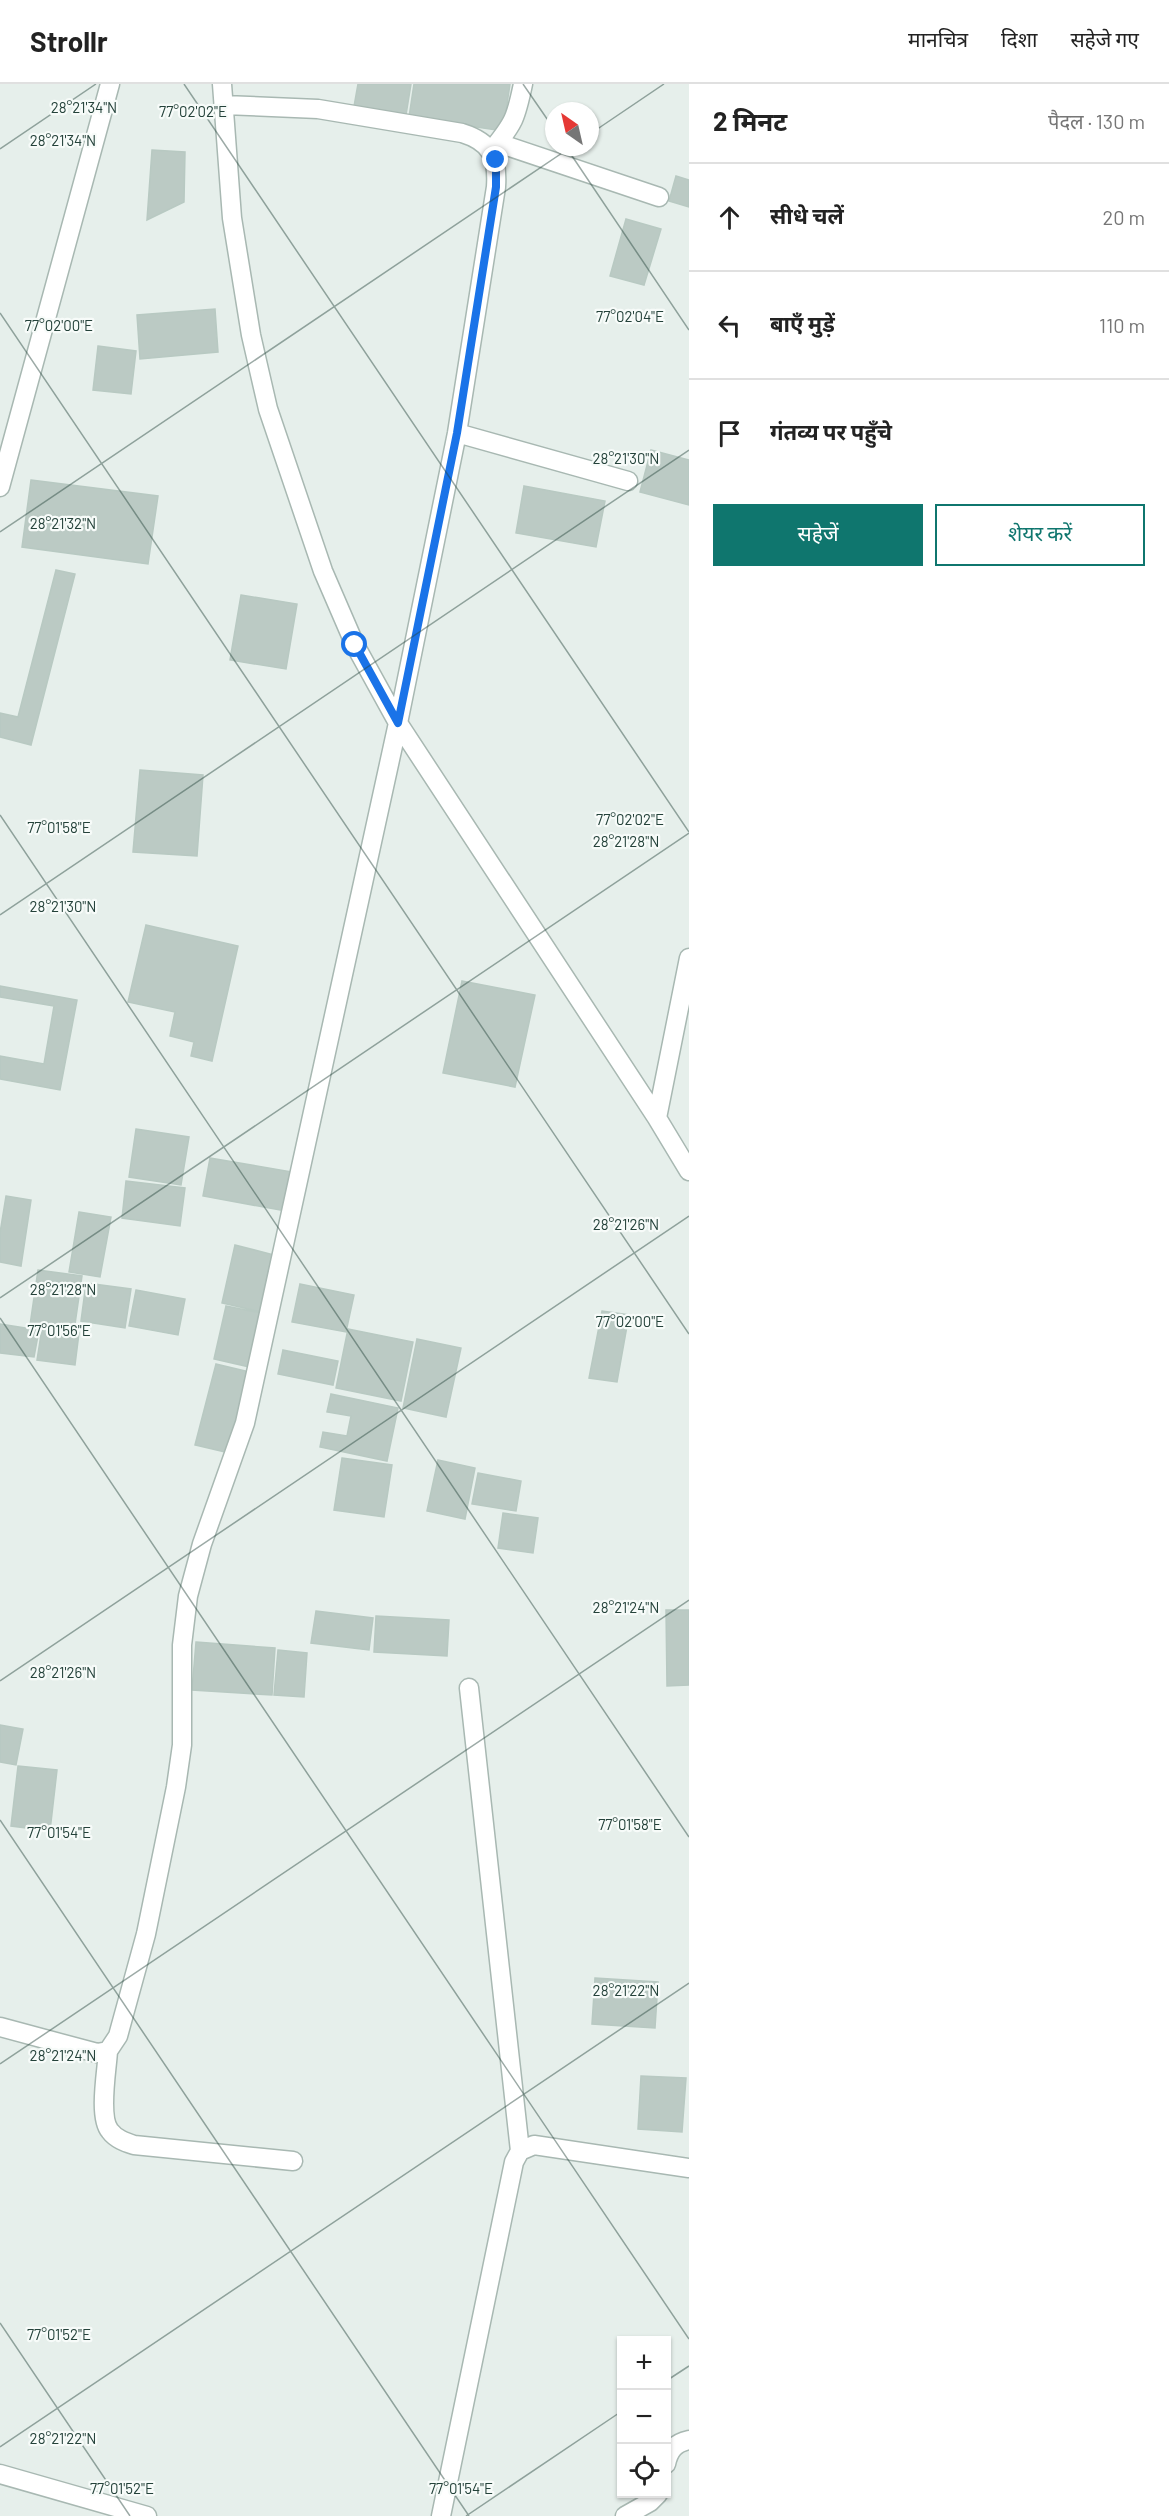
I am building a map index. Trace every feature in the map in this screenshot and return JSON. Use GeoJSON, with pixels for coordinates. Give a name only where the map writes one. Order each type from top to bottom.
{"type":"FeatureCollection","features":[{"type":"Feature","properties":{"kind":"street"},"geometry":{"type":"LineString","coordinates":[[0,487],[110,84]]}},
{"type":"Feature","properties":{"kind":"street"},"geometry":{"type":"LineString","coordinates":[[222,84],[232,218],[251,335],[268,409],[322,571],[355,645],[398,723],[657,1118],[689,1171]]}},
{"type":"Feature","properties":{"kind":"street"},"geometry":{"type":"LineString","coordinates":[[494,147],[508,132],[513,122],[523,84]]}},
{"type":"Feature","properties":{"kind":"street"},"geometry":{"type":"LineString","coordinates":[[224,105],[318,109],[462,133],[494,147],[659,197]]}},
{"type":"Feature","properties":{"kind":"street"},"geometry":{"type":"LineString","coordinates":[[293,2161],[123,2142],[109,2131],[104,2116],[108,2051],[117,2036],[146,1934],[176,1787],[182,1745],[182,1644],[188,1596],[202,1544],[246,1423],[398,723],[457,433],[496,187],[494,147]]}},
{"type":"Feature","properties":{"kind":"street"},"geometry":{"type":"LineString","coordinates":[[457,433],[628,482]]}},
{"type":"Feature","properties":{"kind":"street"},"geometry":{"type":"LineString","coordinates":[[657,1118],[689,958]]}},
{"type":"Feature","properties":{"kind":"street"},"geometry":{"type":"LineString","coordinates":[[441,2516],[514,2162],[520,2151],[469,1688]]}},
{"type":"Feature","properties":{"kind":"street"},"geometry":{"type":"LineString","coordinates":[[0,2027],[97,2053],[108,2051]]}},
{"type":"Feature","properties":{"kind":"street"},"geometry":{"type":"LineString","coordinates":[[520,2151],[534,2145],[689,2168]]}},
{"type":"Feature","properties":{"kind":"street"},"geometry":{"type":"LineString","coordinates":[[671,2450],[677,2444],[689,2440]]}},
{"type":"Feature","properties":{"kind":"street"},"geometry":{"type":"LineString","coordinates":[[0,2474],[147,2516]]}},
{"type":"Feature","properties":{"kind":"street"},"geometry":{"type":"LineString","coordinates":[[625,2516],[654,2498]]}},
{"type":"Feature","properties":{"kind":"building"},"geometry":{"type":"Polygon","coordinates":[[[358,84],[411,84],[405,121],[353,112],[358,84]]]}},
{"type":"Feature","properties":{"kind":"building"},"geometry":{"type":"Polygon","coordinates":[[[414,84],[510,84],[503,131],[409,117],[414,84]]]}},
{"type":"Feature","properties":{"kind":"building"},"geometry":{"type":"Polygon","coordinates":[[[152,150],[185,152],[184,202],[147,220],[152,150]]]}},
{"type":"Feature","properties":{"kind":"building"},"geometry":{"type":"Polygon","coordinates":[[[676,176],[689,180],[689,207],[669,201],[676,176]]]}},
{"type":"Feature","properties":{"kind":"building"},"geometry":{"type":"Polygon","coordinates":[[[626,219],[661,229],[644,285],[610,276],[626,219]]]}},
{"type":"Feature","properties":{"kind":"building"},"geometry":{"type":"Polygon","coordinates":[[[215,309],[218,352],[140,359],[137,315],[215,309]]]}},
{"type":"Feature","properties":{"kind":"building"},"geometry":{"type":"Polygon","coordinates":[[[98,346],[136,351],[131,394],[93,390],[98,346]]]}},
{"type":"Feature","properties":{"kind":"building"},"geometry":{"type":"Polygon","coordinates":[[[651,450],[689,460],[689,505],[640,492],[651,450]]]}},
{"type":"Feature","properties":{"kind":"building"},"geometry":{"type":"Polygon","coordinates":[[[31,480],[158,496],[148,564],[22,547],[31,480]]]}},
{"type":"Feature","properties":{"kind":"building"},"geometry":{"type":"Polygon","coordinates":[[[524,486],[605,501],[596,547],[516,533],[524,486]]]}},
{"type":"Feature","properties":{"kind":"building"},"geometry":{"type":"Polygon","coordinates":[[[56,570],[75,574],[31,745],[0,737],[0,713],[18,717],[56,570]]]}},
{"type":"Feature","properties":{"kind":"building"},"geometry":{"type":"Polygon","coordinates":[[[241,595],[297,604],[286,669],[230,660],[241,595]]]}},
{"type":"Feature","properties":{"kind":"building"},"geometry":{"type":"Polygon","coordinates":[[[140,770],[203,775],[197,856],[133,852],[140,770]]]}},
{"type":"Feature","properties":{"kind":"building"},"geometry":{"type":"Polygon","coordinates":[[[146,925],[238,946],[212,1061],[191,1056],[194,1042],[170,1036],[175,1012],[128,1002],[146,925]]]}},
{"type":"Feature","properties":{"kind":"building"},"geometry":{"type":"Polygon","coordinates":[[[462,981],[535,995],[515,1087],[443,1073],[462,981]]]}},
{"type":"Feature","properties":{"kind":"building"},"geometry":{"type":"Polygon","coordinates":[[[0,986],[77,1000],[60,1090],[0,1079],[0,1056],[44,1064],[54,1006],[0,997],[0,986]]]}},
{"type":"Feature","properties":{"kind":"building"},"geometry":{"type":"Polygon","coordinates":[[[136,1129],[189,1137],[181,1185],[129,1177],[136,1129]]]}},
{"type":"Feature","properties":{"kind":"building"},"geometry":{"type":"Polygon","coordinates":[[[210,1158],[298,1173],[291,1212],[203,1196],[210,1158]]]}},
{"type":"Feature","properties":{"kind":"building"},"geometry":{"type":"Polygon","coordinates":[[[126,1181],[185,1188],[180,1226],[122,1218],[126,1181]]]}},
{"type":"Feature","properties":{"kind":"building"},"geometry":{"type":"Polygon","coordinates":[[[6,1196],[31,1200],[21,1266],[0,1262],[0,1233],[6,1196]]]}},
{"type":"Feature","properties":{"kind":"building"},"geometry":{"type":"Polygon","coordinates":[[[79,1212],[111,1217],[100,1277],[69,1272],[79,1212]]]}},
{"type":"Feature","properties":{"kind":"building"},"geometry":{"type":"Polygon","coordinates":[[[235,1245],[274,1255],[261,1312],[222,1303],[235,1245]]]}},
{"type":"Feature","properties":{"kind":"building"},"geometry":{"type":"Polygon","coordinates":[[[38,1270],[82,1276],[74,1331],[30,1325],[38,1270]]]}},
{"type":"Feature","properties":{"kind":"building"},"geometry":{"type":"Polygon","coordinates":[[[86,1283],[131,1289],[125,1328],[81,1321],[86,1283]]]}},
{"type":"Feature","properties":{"kind":"building"},"geometry":{"type":"Polygon","coordinates":[[[300,1284],[354,1295],[346,1332],[292,1322],[300,1284]]]}},
{"type":"Feature","properties":{"kind":"building"},"geometry":{"type":"Polygon","coordinates":[[[136,1290],[185,1299],[178,1335],[129,1326],[136,1290]]]}},
{"type":"Feature","properties":{"kind":"building"},"geometry":{"type":"Polygon","coordinates":[[[226,1306],[266,1314],[254,1368],[214,1359],[226,1306]]]}},
{"type":"Feature","properties":{"kind":"building"},"geometry":{"type":"Polygon","coordinates":[[[602,1311],[629,1315],[617,1382],[589,1378],[602,1311]]]}},
{"type":"Feature","properties":{"kind":"building"},"geometry":{"type":"Polygon","coordinates":[[[0,1324],[39,1330],[34,1357],[0,1353],[0,1324]]]}},
{"type":"Feature","properties":{"kind":"building"},"geometry":{"type":"Polygon","coordinates":[[[42,1328],[79,1333],[75,1365],[37,1360],[42,1328]]]}},
{"type":"Feature","properties":{"kind":"building"},"geometry":{"type":"Polygon","coordinates":[[[348,1329],[413,1342],[401,1401],[336,1388],[348,1329]]]}},
{"type":"Feature","properties":{"kind":"building"},"geometry":{"type":"Polygon","coordinates":[[[417,1339],[461,1348],[446,1417],[403,1408],[417,1339]]]}},
{"type":"Feature","properties":{"kind":"building"},"geometry":{"type":"Polygon","coordinates":[[[283,1350],[338,1361],[333,1385],[278,1374],[283,1350]]]}},
{"type":"Feature","properties":{"kind":"building"},"geometry":{"type":"Polygon","coordinates":[[[216,1364],[254,1373],[234,1454],[195,1445],[216,1364]]]}},
{"type":"Feature","properties":{"kind":"building"},"geometry":{"type":"Polygon","coordinates":[[[331,1394],[398,1408],[387,1461],[320,1447],[323,1432],[347,1436],[351,1416],[327,1412],[331,1394]]]}},
{"type":"Feature","properties":{"kind":"building"},"geometry":{"type":"Polygon","coordinates":[[[342,1458],[392,1465],[384,1517],[334,1510],[342,1458]]]}},
{"type":"Feature","properties":{"kind":"building"},"geometry":{"type":"Polygon","coordinates":[[[438,1460],[475,1468],[465,1519],[427,1511],[438,1460]]]}},
{"type":"Feature","properties":{"kind":"building"},"geometry":{"type":"Polygon","coordinates":[[[478,1473],[521,1481],[516,1511],[472,1504],[478,1473]]]}},
{"type":"Feature","properties":{"kind":"building"},"geometry":{"type":"Polygon","coordinates":[[[503,1513],[538,1518],[533,1553],[498,1548],[503,1513]]]}},
{"type":"Feature","properties":{"kind":"building"},"geometry":{"type":"Polygon","coordinates":[[[666,1610],[689,1610],[689,1685],[667,1686],[666,1610]]]}},
{"type":"Feature","properties":{"kind":"building"},"geometry":{"type":"Polygon","coordinates":[[[316,1611],[373,1618],[369,1650],[311,1643],[316,1611]]]}},
{"type":"Feature","properties":{"kind":"building"},"geometry":{"type":"Polygon","coordinates":[[[376,1616],[449,1620],[447,1656],[374,1652],[376,1616]]]}},
{"type":"Feature","properties":{"kind":"building"},"geometry":{"type":"Polygon","coordinates":[[[196,1642],[275,1648],[272,1695],[192,1690],[196,1642]]]}},
{"type":"Feature","properties":{"kind":"building"},"geometry":{"type":"Polygon","coordinates":[[[278,1650],[307,1653],[304,1697],[274,1695],[278,1650]]]}},
{"type":"Feature","properties":{"kind":"building"},"geometry":{"type":"Polygon","coordinates":[[[0,1725],[23,1729],[16,1765],[0,1762],[0,1725]]]}},
{"type":"Feature","properties":{"kind":"building"},"geometry":{"type":"Polygon","coordinates":[[[18,1766],[57,1770],[50,1831],[11,1826],[18,1766]]]}},
{"type":"Feature","properties":{"kind":"building"},"geometry":{"type":"Polygon","coordinates":[[[595,1978],[658,1982],[655,2028],[592,2024],[595,1978]]]}},
{"type":"Feature","properties":{"kind":"building"},"geometry":{"type":"Polygon","coordinates":[[[641,2076],[686,2078],[682,2132],[638,2129],[641,2076]]]}},
{"type":"Feature","properties":{"kind":"route"},"geometry":{"type":"LineString","coordinates":[[355,645],[398,723],[457,433],[496,187],[498,170],[496,160]]}}]}
